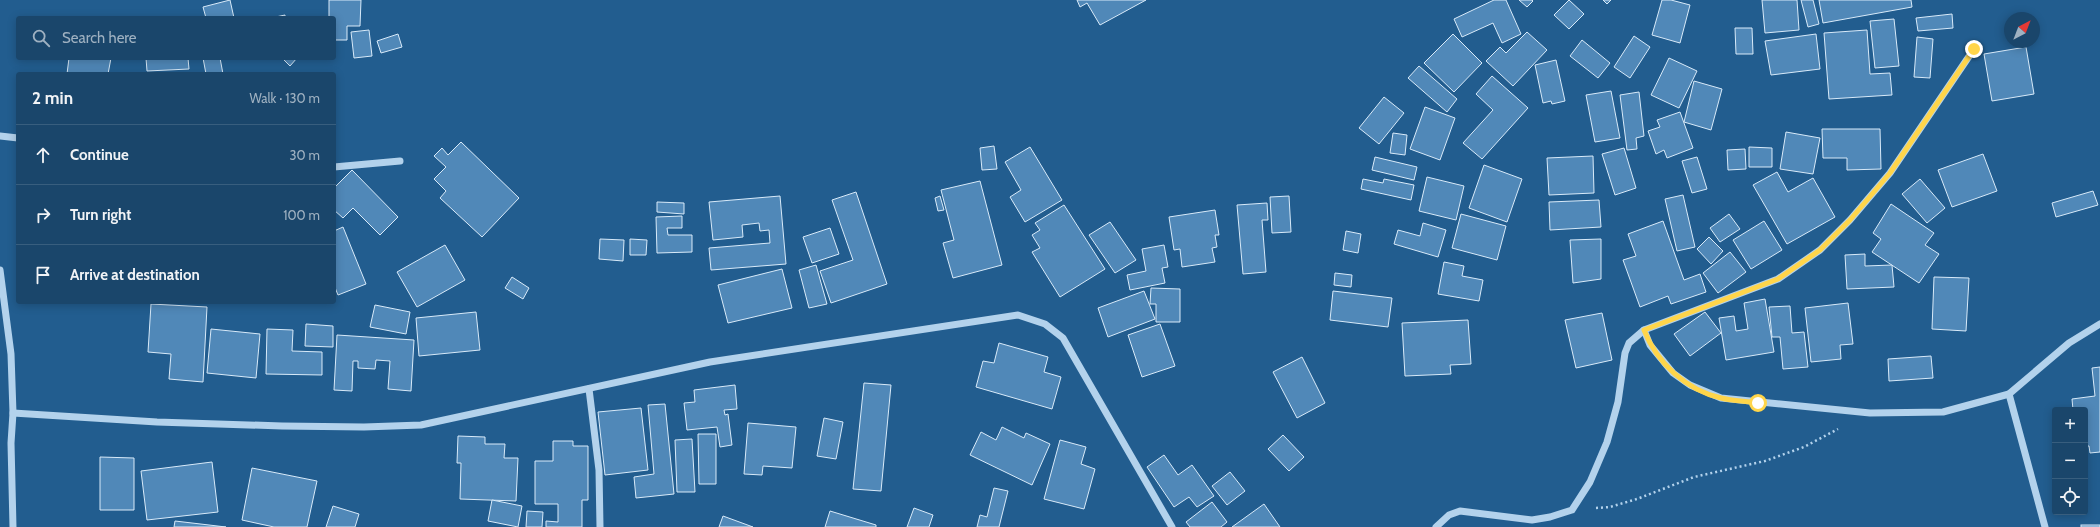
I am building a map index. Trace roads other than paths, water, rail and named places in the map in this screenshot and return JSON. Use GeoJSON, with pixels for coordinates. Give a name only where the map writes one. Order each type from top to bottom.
{"type":"FeatureCollection","features":[{"type":"Feature","properties":{"kind":"street"},"geometry":{"type":"LineString","coordinates":[[1436,527],[1449,515],[1460,511],[1532,520],[1550,517],[1572,510],[1590,482],[1607,442],[1618,402],[1624,353],[1629,343],[1644,330],[1778,279],[1820,250],[1850,220],[1890,173],[1974,49]]}},
{"type":"Feature","properties":{"kind":"street"},"geometry":{"type":"LineString","coordinates":[[0,136],[16,138]]}},
{"type":"Feature","properties":{"kind":"street"},"geometry":{"type":"LineString","coordinates":[[336,167],[400,161]]}},
{"type":"Feature","properties":{"kind":"street"},"geometry":{"type":"LineString","coordinates":[[0,270],[11,354],[13,413],[11,442],[12,527]]}},
{"type":"Feature","properties":{"kind":"street"},"geometry":{"type":"LineString","coordinates":[[13,413],[157,422],[364,427],[421,425],[710,362],[1018,315],[1045,324],[1063,338],[1172,527]]}},
{"type":"Feature","properties":{"kind":"street"},"geometry":{"type":"LineString","coordinates":[[1644,330],[1650,345],[1674,373],[1690,385],[1721,398],[1870,413],[1943,412],[2009,394],[2069,343],[2100,324]]}},
{"type":"Feature","properties":{"kind":"street"},"geometry":{"type":"LineString","coordinates":[[589,389],[599,470],[600,527]]}},
{"type":"Feature","properties":{"kind":"street"},"geometry":{"type":"LineString","coordinates":[[2009,394],[2045,527]]}}]}
